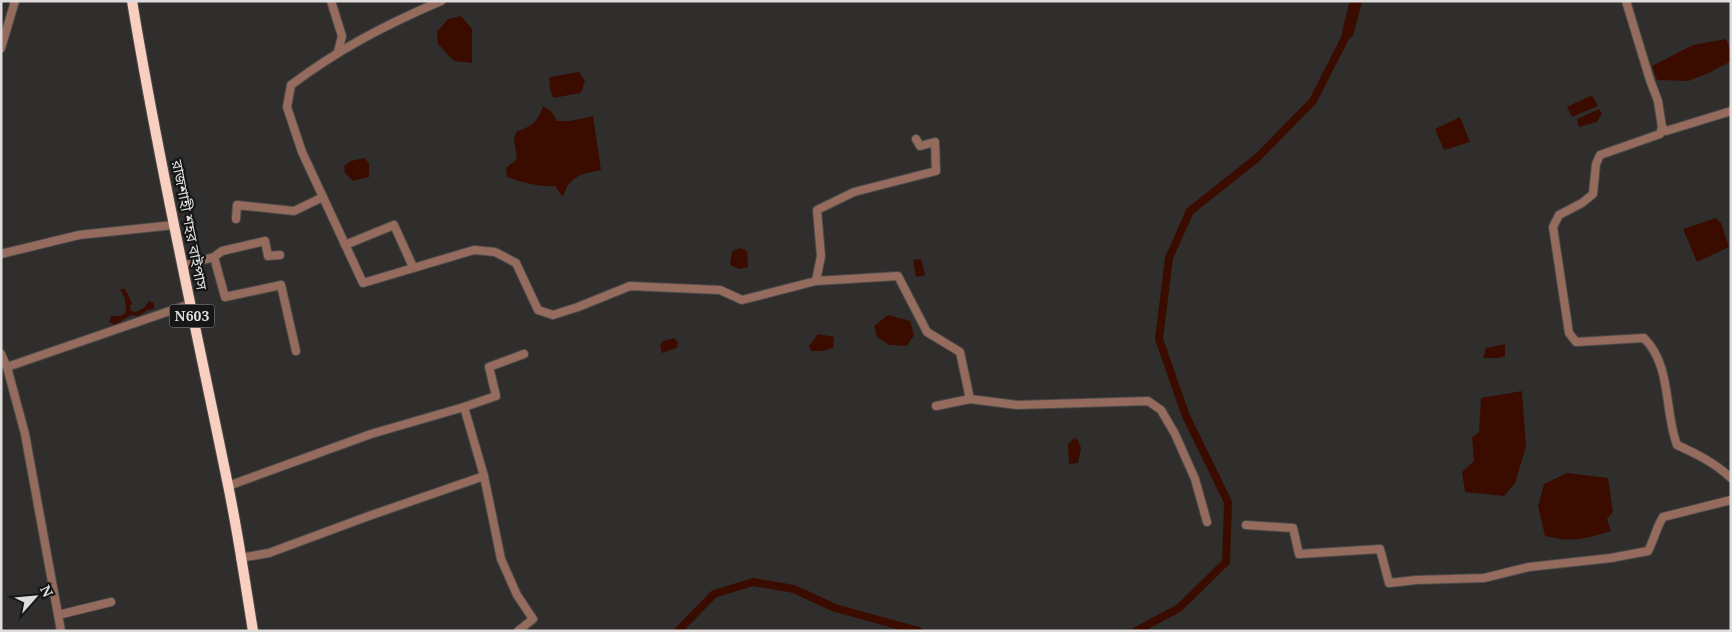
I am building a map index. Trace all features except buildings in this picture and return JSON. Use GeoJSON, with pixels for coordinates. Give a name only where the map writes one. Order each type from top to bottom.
{"type":"FeatureCollection","features":[{"type":"Feature","properties":{"kind":"highway","name":"রাজশাহী শহর বাইপাস"},"geometry":{"type":"LineString","coordinates":[[132,1],[142,63],[182,266],[228,486],[253,631]]}},
{"type":"Feature","properties":{"kind":"street"},"geometry":{"type":"LineString","coordinates":[[1,48],[15,1]]}},
{"type":"Feature","properties":{"kind":"street"},"geometry":{"type":"LineString","coordinates":[[331,1],[342,36],[338,52]]}},
{"type":"Feature","properties":{"kind":"street"},"geometry":{"type":"LineString","coordinates":[[441,1],[389,24],[338,52],[290,85],[288,107],[302,152],[363,283],[474,250],[494,252],[516,263],[538,310],[552,315],[578,307],[630,286],[720,290],[742,300],[816,281],[898,276],[928,332],[960,352],[970,399]]}},
{"type":"Feature","properties":{"kind":"street"},"geometry":{"type":"LineString","coordinates":[[1626,1],[1658,101],[1662,127],[1660,134],[1600,155],[1596,164],[1593,194],[1582,203],[1559,214],[1553,227],[1569,334],[1576,342],[1644,338],[1653,347],[1664,377],[1673,435],[1677,445],[1704,457],[1731,478]]}},
{"type":"Feature","properties":{"kind":"street"},"geometry":{"type":"LineString","coordinates":[[1662,127],[1666,131],[1731,111]]}},
{"type":"Feature","properties":{"kind":"street"},"geometry":{"type":"LineString","coordinates":[[816,281],[821,256],[817,210],[854,192],[936,171],[935,142],[920,146],[916,139]]}},
{"type":"Feature","properties":{"kind":"street"},"geometry":{"type":"LineString","coordinates":[[236,219],[237,204],[294,211],[323,196]]}},
{"type":"Feature","properties":{"kind":"street"},"geometry":{"type":"LineString","coordinates":[[1,254],[79,235],[174,225]]}},
{"type":"Feature","properties":{"kind":"street"},"geometry":{"type":"LineString","coordinates":[[345,245],[394,225],[413,267]]}},
{"type":"Feature","properties":{"kind":"street"},"geometry":{"type":"LineString","coordinates":[[182,266],[214,257],[222,251],[265,241],[268,256],[280,255]]}},
{"type":"Feature","properties":{"kind":"street"},"geometry":{"type":"LineString","coordinates":[[214,257],[225,297],[281,285],[296,351]]}},
{"type":"Feature","properties":{"kind":"street"},"geometry":{"type":"LineString","coordinates":[[7,367],[190,304]]}},
{"type":"Feature","properties":{"kind":"street"},"geometry":{"type":"LineString","coordinates":[[1,354],[7,367],[25,434],[61,631]]}},
{"type":"Feature","properties":{"kind":"street"},"geometry":{"type":"LineString","coordinates":[[228,486],[371,434],[496,396],[489,367],[524,354]]}},
{"type":"Feature","properties":{"kind":"street"},"geometry":{"type":"LineString","coordinates":[[936,406],[970,399],[1017,405],[1148,401],[1161,410],[1175,434],[1196,479],[1207,522]]}},
{"type":"Feature","properties":{"kind":"street"},"geometry":{"type":"LineString","coordinates":[[464,407],[484,476],[501,559],[516,595],[533,619],[518,631]]}},
{"type":"Feature","properties":{"kind":"street"},"geometry":{"type":"LineString","coordinates":[[240,558],[269,553],[484,476]]}},
{"type":"Feature","properties":{"kind":"street"},"geometry":{"type":"LineString","coordinates":[[1246,526],[1293,528],[1299,554],[1380,549],[1389,583],[1416,580],[1484,578],[1529,567],[1611,558],[1648,551],[1663,517],[1731,500]]}},
{"type":"Feature","properties":{"kind":"street"},"geometry":{"type":"LineString","coordinates":[[58,615],[111,602]]}},
{"type":"Feature","properties":{"kind":"shaded area"},"geometry":{"type":"Polygon","coordinates":[[[461,16],[472,29],[472,63],[454,61],[438,44],[437,32],[448,19],[461,16]]]}},
{"type":"Feature","properties":{"kind":"shaded area"},"geometry":{"type":"Polygon","coordinates":[[[1726,39],[1731,52],[1731,61],[1709,73],[1688,81],[1657,80],[1652,66],[1693,45],[1726,39]]]}},
{"type":"Feature","properties":{"kind":"shaded area"},"geometry":{"type":"Polygon","coordinates":[[[579,72],[585,81],[581,93],[553,98],[549,77],[579,72]]]}},
{"type":"Feature","properties":{"kind":"shaded area"},"geometry":{"type":"Polygon","coordinates":[[[1592,95],[1598,106],[1572,117],[1567,107],[1592,95]]]}},
{"type":"Feature","properties":{"kind":"shaded area"},"geometry":{"type":"Polygon","coordinates":[[[543,106],[552,112],[557,121],[570,121],[593,116],[601,170],[587,173],[572,180],[563,197],[555,186],[531,184],[507,177],[506,168],[517,159],[514,139],[516,132],[533,123],[543,106]]]}},
{"type":"Feature","properties":{"kind":"shaded area"},"geometry":{"type":"Polygon","coordinates":[[[1599,109],[1602,113],[1597,122],[1579,127],[1577,119],[1599,109]]]}},
{"type":"Feature","properties":{"kind":"shaded area"},"geometry":{"type":"Polygon","coordinates":[[[1460,117],[1470,142],[1444,150],[1435,129],[1460,117]]]}},
{"type":"Feature","properties":{"kind":"shaded area"},"geometry":{"type":"Polygon","coordinates":[[[364,158],[369,163],[369,177],[353,181],[345,173],[344,166],[351,161],[364,158]]]}},
{"type":"Feature","properties":{"kind":"shaded area"},"geometry":{"type":"Polygon","coordinates":[[[1716,218],[1721,223],[1729,247],[1697,262],[1683,229],[1716,218]]]}},
{"type":"Feature","properties":{"kind":"shaded area"},"geometry":{"type":"Polygon","coordinates":[[[741,248],[747,251],[748,267],[739,269],[730,265],[732,251],[741,248]]]}},
{"type":"Feature","properties":{"kind":"shaded area"},"geometry":{"type":"Polygon","coordinates":[[[921,259],[925,275],[916,277],[913,260],[921,259]]]}},
{"type":"Feature","properties":{"kind":"shaded area"},"geometry":{"type":"Polygon","coordinates":[[[120,289],[125,289],[132,303],[130,306],[131,311],[136,312],[144,308],[149,301],[154,303],[154,309],[147,310],[139,316],[131,315],[115,325],[109,322],[111,316],[121,316],[126,312],[125,299],[120,289]]]}},
{"type":"Feature","properties":{"kind":"shaded area"},"geometry":{"type":"Polygon","coordinates":[[[888,315],[910,321],[914,335],[907,346],[889,345],[877,337],[874,326],[888,315]]]}},
{"type":"Feature","properties":{"kind":"shaded area"},"geometry":{"type":"Polygon","coordinates":[[[818,334],[834,337],[833,348],[823,351],[811,351],[809,346],[818,334]]]}},
{"type":"Feature","properties":{"kind":"shaded area"},"geometry":{"type":"Polygon","coordinates":[[[674,338],[678,342],[677,348],[662,353],[660,346],[663,341],[674,338]]]}},
{"type":"Feature","properties":{"kind":"shaded area"},"geometry":{"type":"Polygon","coordinates":[[[1505,344],[1505,356],[1483,358],[1486,348],[1505,344]]]}},
{"type":"Feature","properties":{"kind":"shaded area"},"geometry":{"type":"Polygon","coordinates":[[[1522,391],[1526,447],[1515,483],[1504,496],[1465,492],[1462,472],[1474,461],[1472,438],[1479,432],[1481,398],[1522,391]]]}},
{"type":"Feature","properties":{"kind":"shaded area"},"geometry":{"type":"Polygon","coordinates":[[[1074,438],[1078,440],[1081,448],[1078,463],[1069,464],[1068,444],[1074,438]]]}},
{"type":"Feature","properties":{"kind":"shaded area"},"geometry":{"type":"Polygon","coordinates":[[[1567,473],[1608,478],[1613,512],[1607,519],[1611,531],[1571,540],[1545,536],[1538,506],[1544,484],[1567,473]]]}},
{"type":"Feature","properties":{"kind":"waterway"},"geometry":{"type":"LineString","coordinates":[[1348,32],[1356,1]]}},
{"type":"Feature","properties":{"kind":"waterway"},"geometry":{"type":"LineString","coordinates":[[1136,631],[1179,608],[1226,562],[1228,502],[1186,416],[1159,339],[1169,258],[1190,211],[1257,158],[1313,101],[1348,32]]}},
{"type":"Feature","properties":{"kind":"waterway"},"geometry":{"type":"LineString","coordinates":[[678,631],[714,594],[753,582],[794,589],[835,608],[919,631]]}}]}
